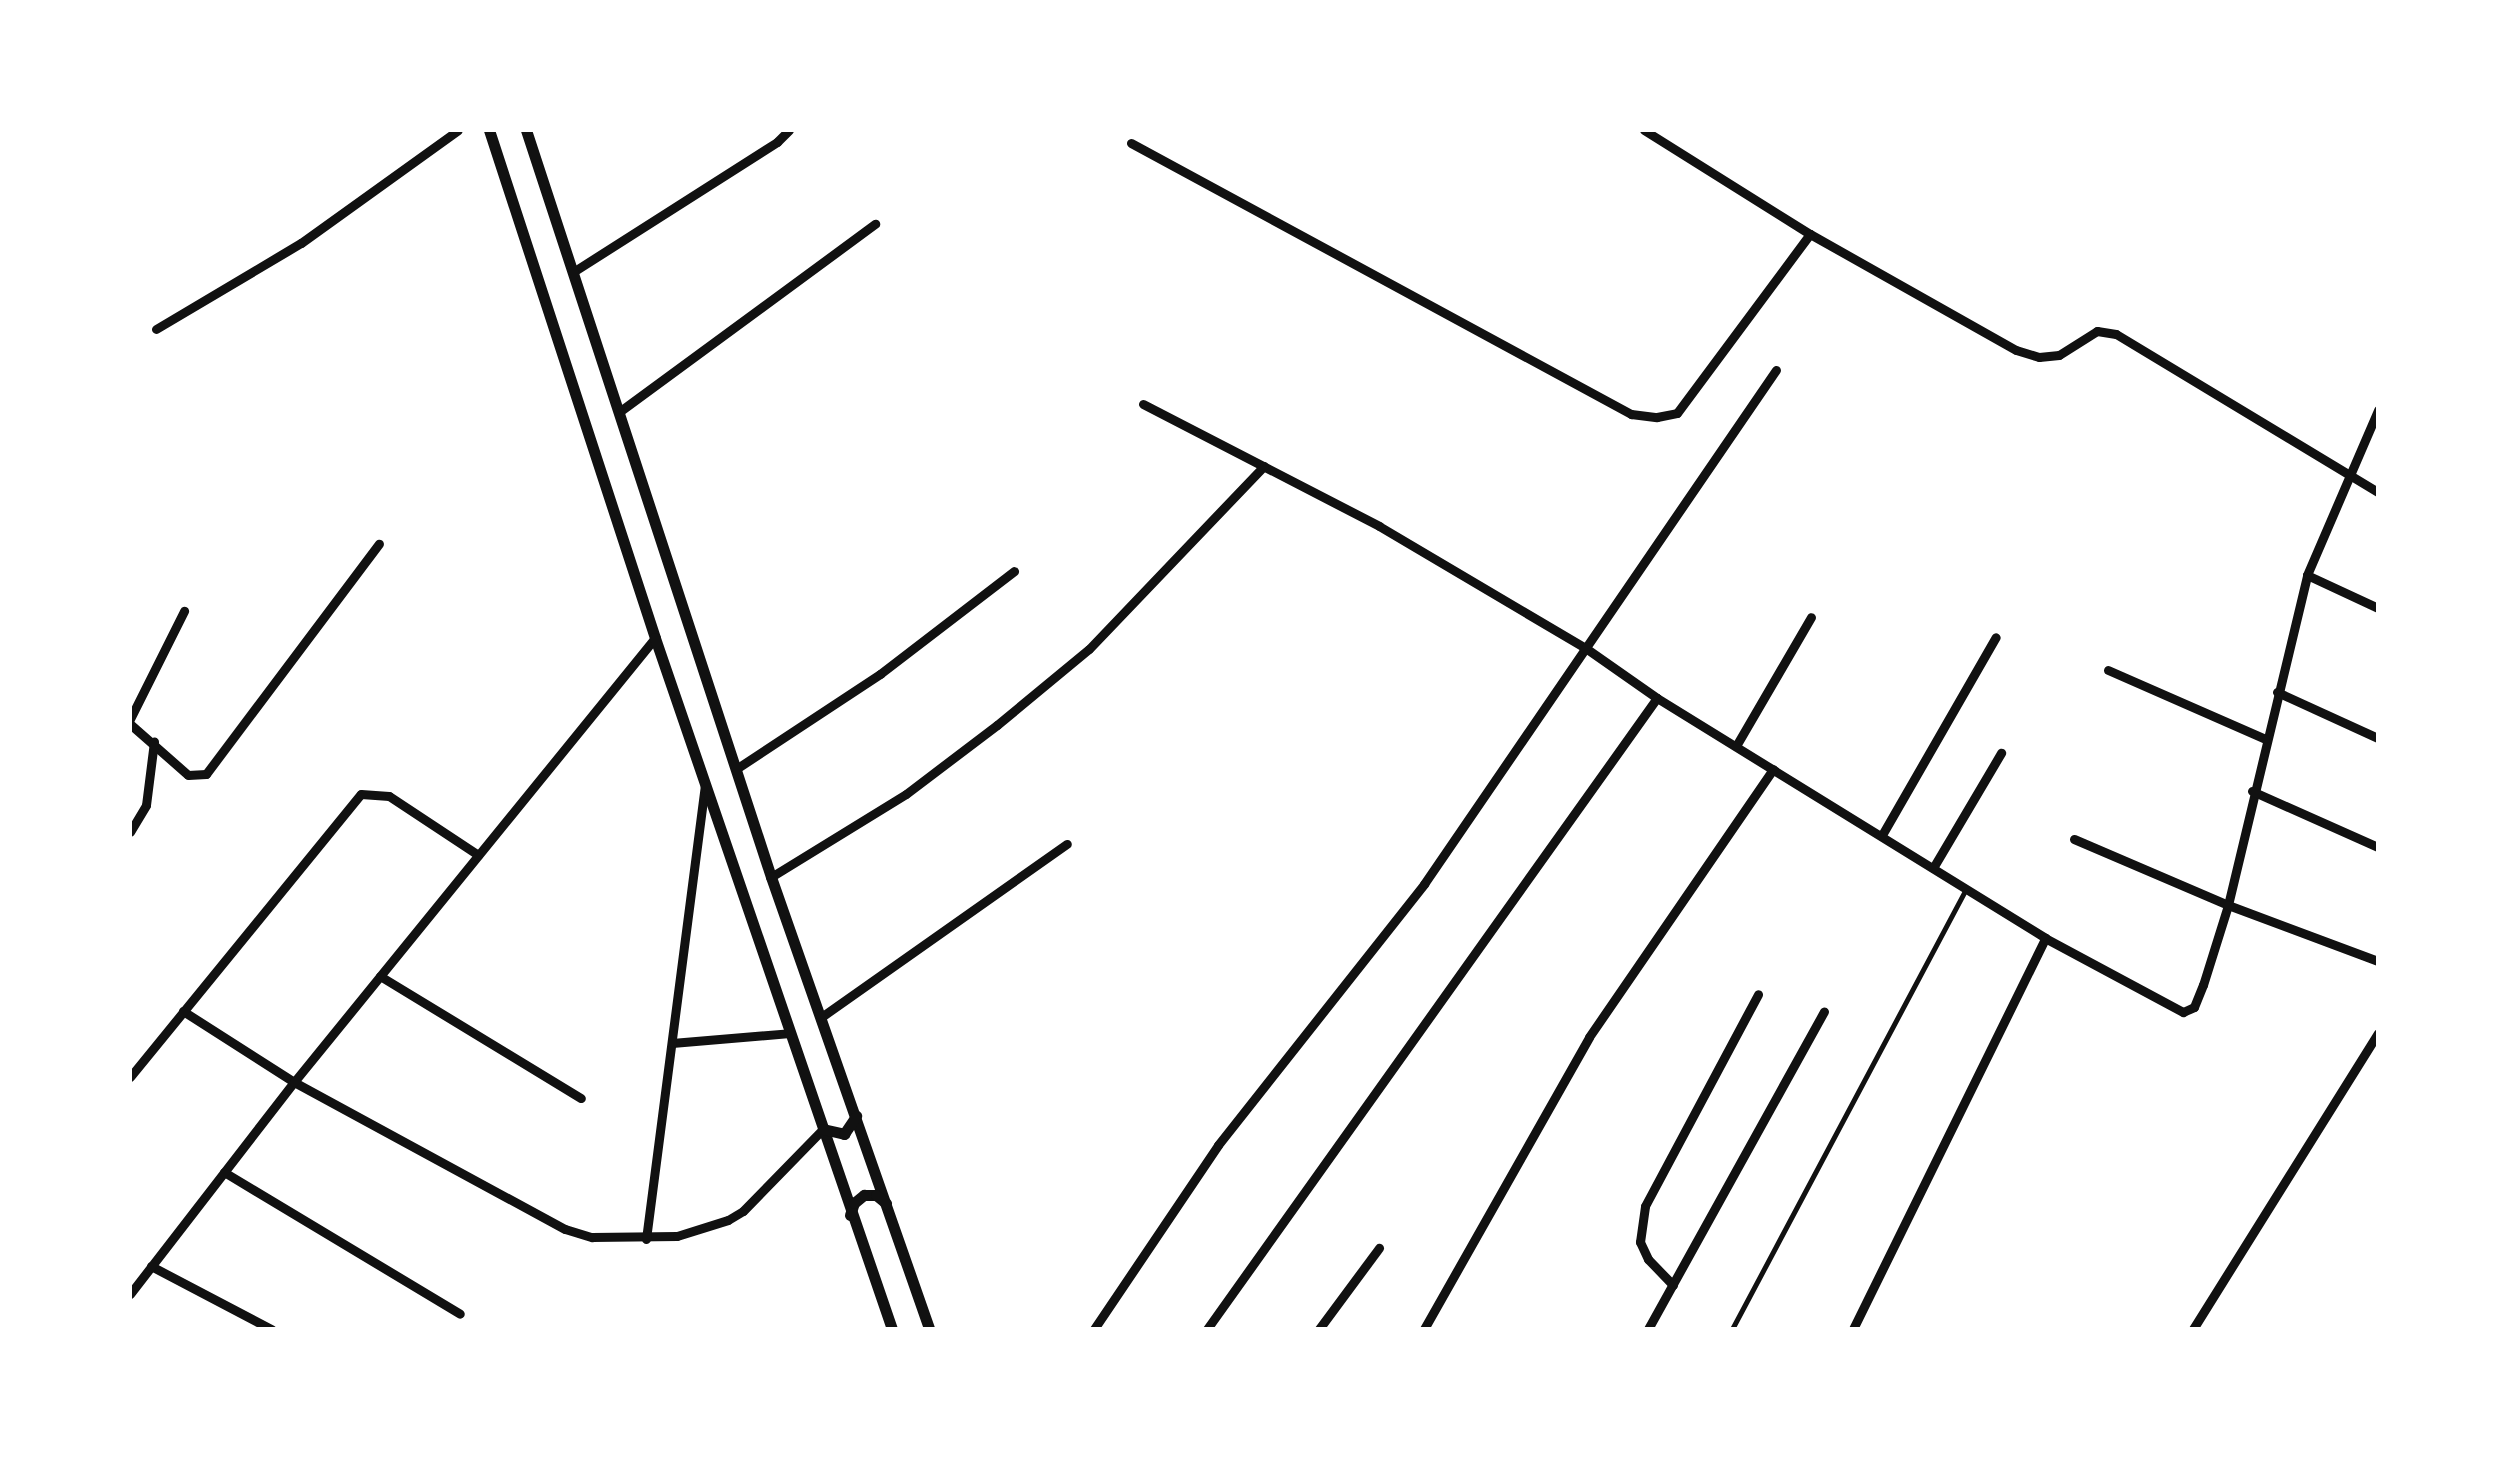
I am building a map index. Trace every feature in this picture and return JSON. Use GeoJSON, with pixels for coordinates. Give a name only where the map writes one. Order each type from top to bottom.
{"type":"FeatureCollection","features":[{"type":"Feature","properties":{"kind":"street"},"geometry":{"type":"LineString","coordinates":[[156,329],[301,244],[458,130]]}},
{"type":"Feature","properties":{"kind":"street"},"geometry":{"type":"LineString","coordinates":[[489,130],[655,638],[892,1329]]}},
{"type":"Feature","properties":{"kind":"street"},"geometry":{"type":"LineString","coordinates":[[526,130],[770,877],[928,1329]]}},
{"type":"Feature","properties":{"kind":"street"},"geometry":{"type":"LineString","coordinates":[[573,272],[789,130]]}},
{"type":"Feature","properties":{"kind":"street"},"geometry":{"type":"LineString","coordinates":[[1644,130],[1810,234],[2016,350],[2039,357],[2059,355],[2096,331],[2116,334],[2346,477],[2378,492]]}},
{"type":"Feature","properties":{"kind":"street"},"geometry":{"type":"LineString","coordinates":[[1132,144],[1631,414],[1658,417],[1676,412],[1810,234]]}},
{"type":"Feature","properties":{"kind":"street"},"geometry":{"type":"LineString","coordinates":[[619,412],[876,224]]}},
{"type":"Feature","properties":{"kind":"street"},"geometry":{"type":"LineString","coordinates":[[1094,1329],[1218,1145],[1424,884],[1776,370]]}},
{"type":"Feature","properties":{"kind":"street"},"geometry":{"type":"LineString","coordinates":[[1144,404],[1380,526],[1587,648],[1656,698],[2045,938],[2183,1012],[2194,1007],[2228,905],[2306,575],[2378,410]]}},
{"type":"Feature","properties":{"kind":"street"},"geometry":{"type":"LineString","coordinates":[[770,877],[906,794],[997,726],[1089,648],[1264,466]]}},
{"type":"Feature","properties":{"kind":"street"},"geometry":{"type":"LineString","coordinates":[[184,611],[130,721],[188,775],[206,774],[380,544]]}},
{"type":"Feature","properties":{"kind":"street"},"geometry":{"type":"LineString","coordinates":[[736,769],[880,674],[1014,570]]}},
{"type":"Feature","properties":{"kind":"street"},"geometry":{"type":"LineString","coordinates":[[2306,575],[2378,608]]}},
{"type":"Feature","properties":{"kind":"street"},"geometry":{"type":"LineString","coordinates":[[1736,746],[1811,617]]}},
{"type":"Feature","properties":{"kind":"street"},"geometry":{"type":"LineString","coordinates":[[130,1294],[294,1082],[655,638]]}},
{"type":"Feature","properties":{"kind":"street"},"geometry":{"type":"LineString","coordinates":[[1882,836],[1996,638]]}},
{"type":"Feature","properties":{"kind":"street"},"geometry":{"type":"LineString","coordinates":[[2108,670],[2265,739]]}},
{"type":"Feature","properties":{"kind":"street"},"geometry":{"type":"LineString","coordinates":[[2277,692],[2378,738]]}},
{"type":"Feature","properties":{"kind":"street"},"geometry":{"type":"LineString","coordinates":[[1207,1329],[1656,698]]}},
{"type":"Feature","properties":{"kind":"street"},"geometry":{"type":"LineString","coordinates":[[130,832],[146,805],[154,742]]}},
{"type":"Feature","properties":{"kind":"street"},"geometry":{"type":"LineString","coordinates":[[1934,868],[2000,753]]}},
{"type":"Feature","properties":{"kind":"street"},"geometry":{"type":"LineString","coordinates":[[1424,1329],[1589,1037],[1773,768]]}},
{"type":"Feature","properties":{"kind":"street"},"geometry":{"type":"LineString","coordinates":[[646,1239],[706,782]]}},
{"type":"Feature","properties":{"kind":"street"},"geometry":{"type":"LineString","coordinates":[[2252,791],[2378,847]]}},
{"type":"Feature","properties":{"kind":"street"},"geometry":{"type":"LineString","coordinates":[[130,1076],[361,794],[389,796],[478,855]]}},
{"type":"Feature","properties":{"kind":"street"},"geometry":{"type":"LineString","coordinates":[[2074,838],[2228,905],[2378,961]]}},
{"type":"Feature","properties":{"kind":"street"},"geometry":{"type":"LineString","coordinates":[[820,1018],[1066,844]]}},
{"type":"Feature","properties":{"kind":"street"},"geometry":{"type":"LineString","coordinates":[[1853,1329],[2045,938]]}},
{"type":"Feature","properties":{"kind":"street"},"geometry":{"type":"LineString","coordinates":[[380,976],[581,1098]]}},
{"type":"Feature","properties":{"kind":"street"},"geometry":{"type":"LineString","coordinates":[[1673,1285],[1648,1259],[1640,1242],[1645,1206],[1758,994]]}},
{"type":"Feature","properties":{"kind":"street"},"geometry":{"type":"LineString","coordinates":[[183,1011],[294,1082],[565,1229],[592,1237],[646,1239],[694,1232],[744,1211],[823,1129]]}},
{"type":"Feature","properties":{"kind":"street"},"geometry":{"type":"LineString","coordinates":[[1648,1329],[1824,1011]]}},
{"type":"Feature","properties":{"kind":"street"},"geometry":{"type":"LineString","coordinates":[[2193,1329],[2378,1033]]}},
{"type":"Feature","properties":{"kind":"street"},"geometry":{"type":"LineString","coordinates":[[672,1043],[790,1034]]}},
{"type":"Feature","properties":{"kind":"street"},"geometry":{"type":"LineString","coordinates":[[823,1129],[844,1134],[856,1116]]}},
{"type":"Feature","properties":{"kind":"street"},"geometry":{"type":"LineString","coordinates":[[224,1172],[460,1314]]}},
{"type":"Feature","properties":{"kind":"street"},"geometry":{"type":"LineString","coordinates":[[850,1215],[854,1202],[864,1195],[876,1195],[886,1203]]}},
{"type":"Feature","properties":{"kind":"street"},"geometry":{"type":"LineString","coordinates":[[1319,1329],[1379,1248]]}},
{"type":"Feature","properties":{"kind":"street"},"geometry":{"type":"LineString","coordinates":[[151,1266],[271,1329]]}},
{"type":"Feature","properties":{"kind":"lane"},"geometry":{"type":"LineString","coordinates":[[1732,1329],[1966,888]]}}]}
